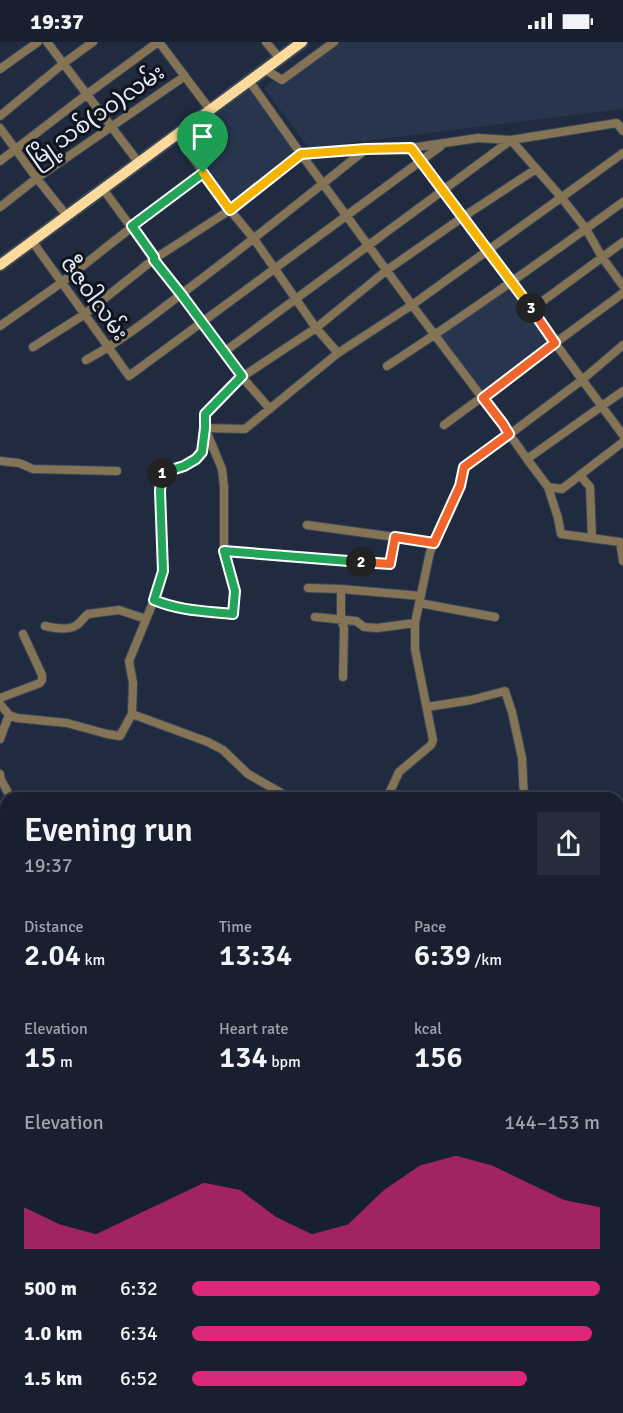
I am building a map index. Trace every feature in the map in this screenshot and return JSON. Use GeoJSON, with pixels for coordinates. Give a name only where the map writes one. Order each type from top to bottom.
{"type":"FeatureCollection","features":[{"type":"Feature","properties":{"kind":"highway"},"geometry":{"type":"LineString","coordinates":[[1,263],[302,42]]}},
{"type":"Feature","properties":{"kind":"street"},"geometry":{"type":"LineString","coordinates":[[0,69],[38,42]]}},
{"type":"Feature","properties":{"kind":"street"},"geometry":{"type":"LineString","coordinates":[[47,42],[139,163]]}},
{"type":"Feature","properties":{"kind":"street"},"geometry":{"type":"LineString","coordinates":[[0,116],[93,42]]}},
{"type":"Feature","properties":{"kind":"street"},"geometry":{"type":"LineString","coordinates":[[0,161],[159,42],[211,111]]}},
{"type":"Feature","properties":{"kind":"street"},"geometry":{"type":"LineString","coordinates":[[266,42],[280,59]]}},
{"type":"Feature","properties":{"kind":"street"},"geometry":{"type":"LineString","coordinates":[[266,70],[282,80],[334,42]]}},
{"type":"Feature","properties":{"kind":"street","name":"မြို့သစ်(၁၀)လမ်း"},"geometry":{"type":"LineString","coordinates":[[0,207],[37,178],[185,76]]}},
{"type":"Feature","properties":{"kind":"street"},"geometry":{"type":"LineString","coordinates":[[250,82],[548,487],[561,534],[620,542],[623,561]]}},
{"type":"Feature","properties":{"kind":"street"},"geometry":{"type":"LineString","coordinates":[[33,347],[85,315],[154,260],[230,210],[301,154],[411,148],[478,138],[511,140],[617,123],[623,131]]}},
{"type":"Feature","properties":{"kind":"street"},"geometry":{"type":"LineString","coordinates":[[0,128],[68,216]]}},
{"type":"Feature","properties":{"kind":"street"},"geometry":{"type":"LineString","coordinates":[[177,135],[316,328],[338,353]]}},
{"type":"Feature","properties":{"kind":"street"},"geometry":{"type":"LineString","coordinates":[[511,140],[586,229],[602,257],[623,286]]}},
{"type":"Feature","properties":{"kind":"street"},"geometry":{"type":"LineString","coordinates":[[224,352],[511,140]]}},
{"type":"Feature","properties":{"kind":"street"},"geometry":{"type":"LineString","coordinates":[[201,323],[442,144]]}},
{"type":"Feature","properties":{"kind":"street"},"geometry":{"type":"LineString","coordinates":[[411,148],[623,435]]}},
{"type":"Feature","properties":{"kind":"street"},"geometry":{"type":"LineString","coordinates":[[86,360],[109,348],[254,239],[366,149]]}},
{"type":"Feature","properties":{"kind":"street"},"geometry":{"type":"LineString","coordinates":[[205,428],[244,429],[338,353],[412,305],[623,153]]}},
{"type":"Feature","properties":{"kind":"street"},"geometry":{"type":"LineString","coordinates":[[0,704],[9,715],[17,718],[67,723],[120,736],[132,714],[133,683],[129,661],[154,600],[163,571],[161,474],[184,466],[196,459],[202,452],[205,414],[242,376],[316,328],[387,270],[536,169]]}},
{"type":"Feature","properties":{"kind":"street"},"geometry":{"type":"LineString","coordinates":[[0,326],[61,284],[132,226],[203,173]]}},
{"type":"Feature","properties":{"kind":"street"},"geometry":{"type":"LineString","coordinates":[[104,189],[201,323],[270,409]]}},
{"type":"Feature","properties":{"kind":"street"},"geometry":{"type":"LineString","coordinates":[[387,366],[512,283],[623,202]]}},
{"type":"Feature","properties":{"kind":"street","name":"ဇီဇဝါလမ်း"},"geometry":{"type":"LineString","coordinates":[[32,242],[129,376],[201,323]]}},
{"type":"Feature","properties":{"kind":"street"},"geometry":{"type":"LineString","coordinates":[[532,309],[623,242]]}},
{"type":"Feature","properties":{"kind":"street"},"geometry":{"type":"LineString","coordinates":[[444,425],[623,293]]}},
{"type":"Feature","properties":{"kind":"street"},"geometry":{"type":"LineString","coordinates":[[390,792],[399,772],[431,745],[433,740],[415,649],[415,623],[430,552],[460,486],[464,467],[582,380],[623,345]]}},
{"type":"Feature","properties":{"kind":"street"},"geometry":{"type":"LineString","coordinates":[[527,459],[623,391]]}},
{"type":"Feature","properties":{"kind":"street"},"geometry":{"type":"LineString","coordinates":[[154,600],[170,607],[233,614],[235,591],[224,551],[222,469],[205,428]]}},
{"type":"Feature","properties":{"kind":"street"},"geometry":{"type":"LineString","coordinates":[[548,487],[562,489],[623,442]]}},
{"type":"Feature","properties":{"kind":"street"},"geometry":{"type":"LineString","coordinates":[[0,461],[19,463],[33,469],[117,471]]}},
{"type":"Feature","properties":{"kind":"street"},"geometry":{"type":"LineString","coordinates":[[580,475],[590,487],[592,538]]}},
{"type":"Feature","properties":{"kind":"street"},"geometry":{"type":"LineString","coordinates":[[307,525],[434,543]]}},
{"type":"Feature","properties":{"kind":"street"},"geometry":{"type":"LineString","coordinates":[[224,551],[390,564],[395,537]]}},
{"type":"Feature","properties":{"kind":"street"},"geometry":{"type":"LineString","coordinates":[[308,588],[341,589],[420,599],[495,617]]}},
{"type":"Feature","properties":{"kind":"street"},"geometry":{"type":"LineString","coordinates":[[341,589],[341,619],[344,628],[343,677]]}},
{"type":"Feature","properties":{"kind":"street"},"geometry":{"type":"LineString","coordinates":[[45,626],[61,629],[72,627],[88,614],[119,610],[146,619]]}},
{"type":"Feature","properties":{"kind":"street"},"geometry":{"type":"LineString","coordinates":[[315,617],[356,621],[364,627],[377,628],[415,623]]}},
{"type":"Feature","properties":{"kind":"street"},"geometry":{"type":"LineString","coordinates":[[0,698],[42,680],[42,675],[23,634]]}},
{"type":"Feature","properties":{"kind":"street"},"geometry":{"type":"LineString","coordinates":[[427,707],[471,700],[505,691],[522,758],[524,792]]}},
{"type":"Feature","properties":{"kind":"street"},"geometry":{"type":"LineString","coordinates":[[132,714],[208,742],[223,750],[248,774],[280,792]]}},
{"type":"Feature","properties":{"kind":"street"},"geometry":{"type":"LineString","coordinates":[[0,739],[9,715]]}},
{"type":"Feature","properties":{"kind":"street"},"geometry":{"type":"LineString","coordinates":[[0,774],[8,792]]}},
{"type":"Feature","properties":{"kind":"shaded area"},"geometry":{"type":"Polygon","coordinates":[[[325,42],[623,42],[623,109],[309,148],[264,88],[325,42]]]}},
{"type":"Feature","properties":{"kind":"shaded area"},"geometry":{"type":"Polygon","coordinates":[[[251,87],[299,154],[229,201],[181,137],[251,87]]]}},
{"type":"Feature","properties":{"kind":"shaded area"},"geometry":{"type":"Polygon","coordinates":[[[511,286],[552,344],[484,391],[440,336],[511,286]]]}},
{"type":"Feature","properties":{"kind":"route"},"geometry":{"type":"LineString","coordinates":[[411,148],[555,343],[483,398],[509,434],[464,467],[460,486],[434,543],[395,537],[390,564],[224,551],[235,591],[233,614],[170,607],[154,600],[163,571],[161,474],[184,466],[196,459],[202,452],[205,414],[242,376],[154,260],[132,226],[203,173],[230,210],[301,154],[411,148]]}}]}
